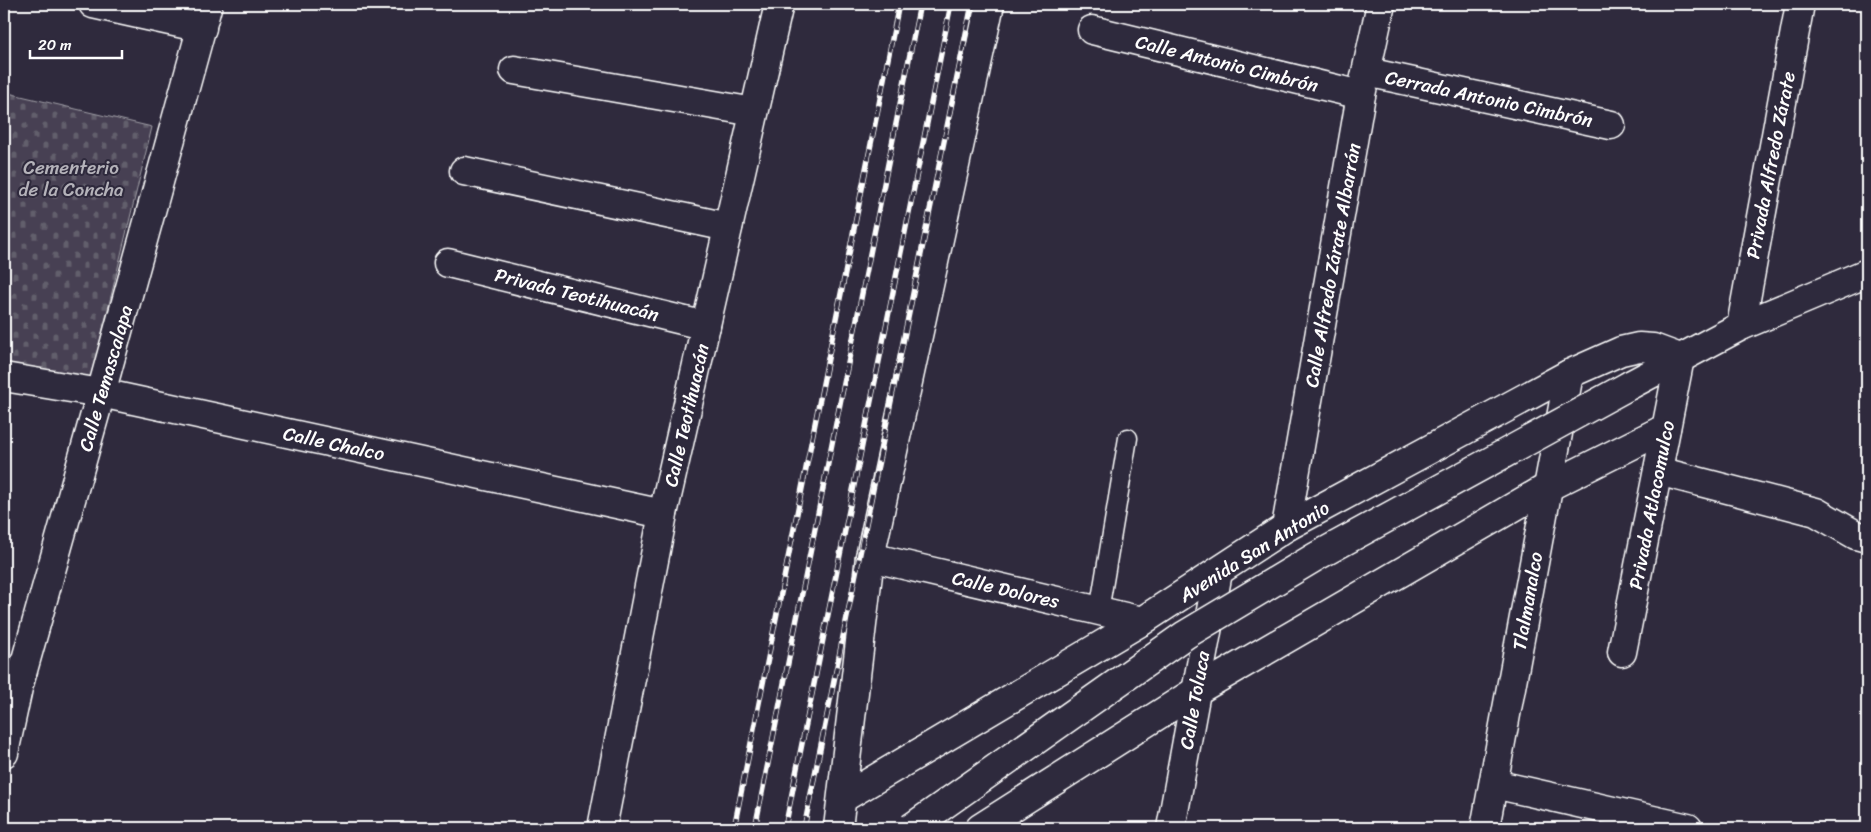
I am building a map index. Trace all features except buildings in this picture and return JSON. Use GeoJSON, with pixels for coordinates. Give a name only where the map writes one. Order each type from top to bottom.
{"type":"FeatureCollection","features":[{"type":"Feature","properties":{"kind":"street"},"geometry":{"type":"LineString","coordinates":[[93,4],[205,16]]}},
{"type":"Feature","properties":{"kind":"street","name":"Calle Teotihuacán"},"geometry":{"type":"LineString","coordinates":[[602,828],[663,514],[778,4]]}},
{"type":"Feature","properties":{"kind":"street"},"geometry":{"type":"LineString","coordinates":[[838,828],[870,557],[990,4]]}},
{"type":"Feature","properties":{"kind":"street","name":"Calle Alfredo Zárate Albarrán"},"geometry":{"type":"LineString","coordinates":[[1286,527],[1364,83],[1381,4]]}},
{"type":"Feature","properties":{"kind":"street","name":"Privada Alfredo Zárate"},"geometry":{"type":"LineString","coordinates":[[1741,326],[1800,4]]}},
{"type":"Feature","properties":{"kind":"street","name":"Calle Temascalapa"},"geometry":{"type":"LineString","coordinates":[[4,753],[11,687],[101,393],[205,16]]}},
{"type":"Feature","properties":{"kind":"street","name":"Calle Antonio Cimbrón"},"geometry":{"type":"LineString","coordinates":[[1092,30],[1364,83]]}},
{"type":"Feature","properties":{"kind":"street"},"geometry":{"type":"LineString","coordinates":[[514,70],[754,112]]}},
{"type":"Feature","properties":{"kind":"street","name":"Cerrada Antonio Cimbrón"},"geometry":{"type":"LineString","coordinates":[[1364,83],[1611,125]]}},
{"type":"Feature","properties":{"kind":"street"},"geometry":{"type":"LineString","coordinates":[[464,171],[728,227]]}},
{"type":"Feature","properties":{"kind":"street","name":"Privada Teotihuacán"},"geometry":{"type":"LineString","coordinates":[[448,263],[706,326]]}},
{"type":"Feature","properties":{"kind":"street","name":"Avenida San Antonio"},"geometry":{"type":"LineString","coordinates":[[911,828],[1185,635],[1317,556],[1741,326],[1867,273]]}},
{"type":"Feature","properties":{"kind":"street","name":"Avenida San Antonio"},"geometry":{"type":"LineString","coordinates":[[843,798],[1142,621],[1286,527],[1569,374],[1621,351],[1639,347],[1653,348],[1680,358]]}},
{"type":"Feature","properties":{"kind":"street","name":"Privada Atlacomulco"},"geometry":{"type":"LineString","coordinates":[[1622,652],[1680,358]]}},
{"type":"Feature","properties":{"kind":"street","name":"Tlalmanalco"},"geometry":{"type":"LineString","coordinates":[[1485,828],[1569,374]]}},
{"type":"Feature","properties":{"kind":"street","name":"Calle Chalco"},"geometry":{"type":"LineString","coordinates":[[4,377],[101,393],[663,514]]}},
{"type":"Feature","properties":{"kind":"street"},"geometry":{"type":"LineString","coordinates":[[980,828],[1196,691],[1548,487],[1666,428]]}},
{"type":"Feature","properties":{"kind":"street"},"geometry":{"type":"LineString","coordinates":[[1658,471],[1816,512],[1856,535],[1867,538]]}},
{"type":"Feature","properties":{"kind":"street","name":"Calle Dolores"},"geometry":{"type":"LineString","coordinates":[[870,557],[1142,621]]}},
{"type":"Feature","properties":{"kind":"street","name":"Calle Toluca"},"geometry":{"type":"LineString","coordinates":[[1171,828],[1218,572]]}},
{"type":"Feature","properties":{"kind":"street"},"geometry":{"type":"LineString","coordinates":[[1494,784],[1688,828]]}},
{"type":"Feature","properties":{"kind":"lane"},"geometry":{"type":"LineString","coordinates":[[1099,611],[1128,438]]}},
{"type":"Feature","properties":{"kind":"green space","name":"Cementerio de la Concha"},"geometry":{"type":"Polygon","coordinates":[[[4,92],[152,127],[88,391],[4,375],[4,92]]]}},
{"type":"Feature","properties":{"kind":"railway"},"geometry":{"type":"LineString","coordinates":[[734,828],[899,4]]}},
{"type":"Feature","properties":{"kind":"railway"},"geometry":{"type":"LineString","coordinates":[[755,828],[920,4]]}},
{"type":"Feature","properties":{"kind":"railway"},"geometry":{"type":"LineString","coordinates":[[785,828],[951,4]]}},
{"type":"Feature","properties":{"kind":"railway"},"geometry":{"type":"LineString","coordinates":[[804,828],[972,4]]}}]}
